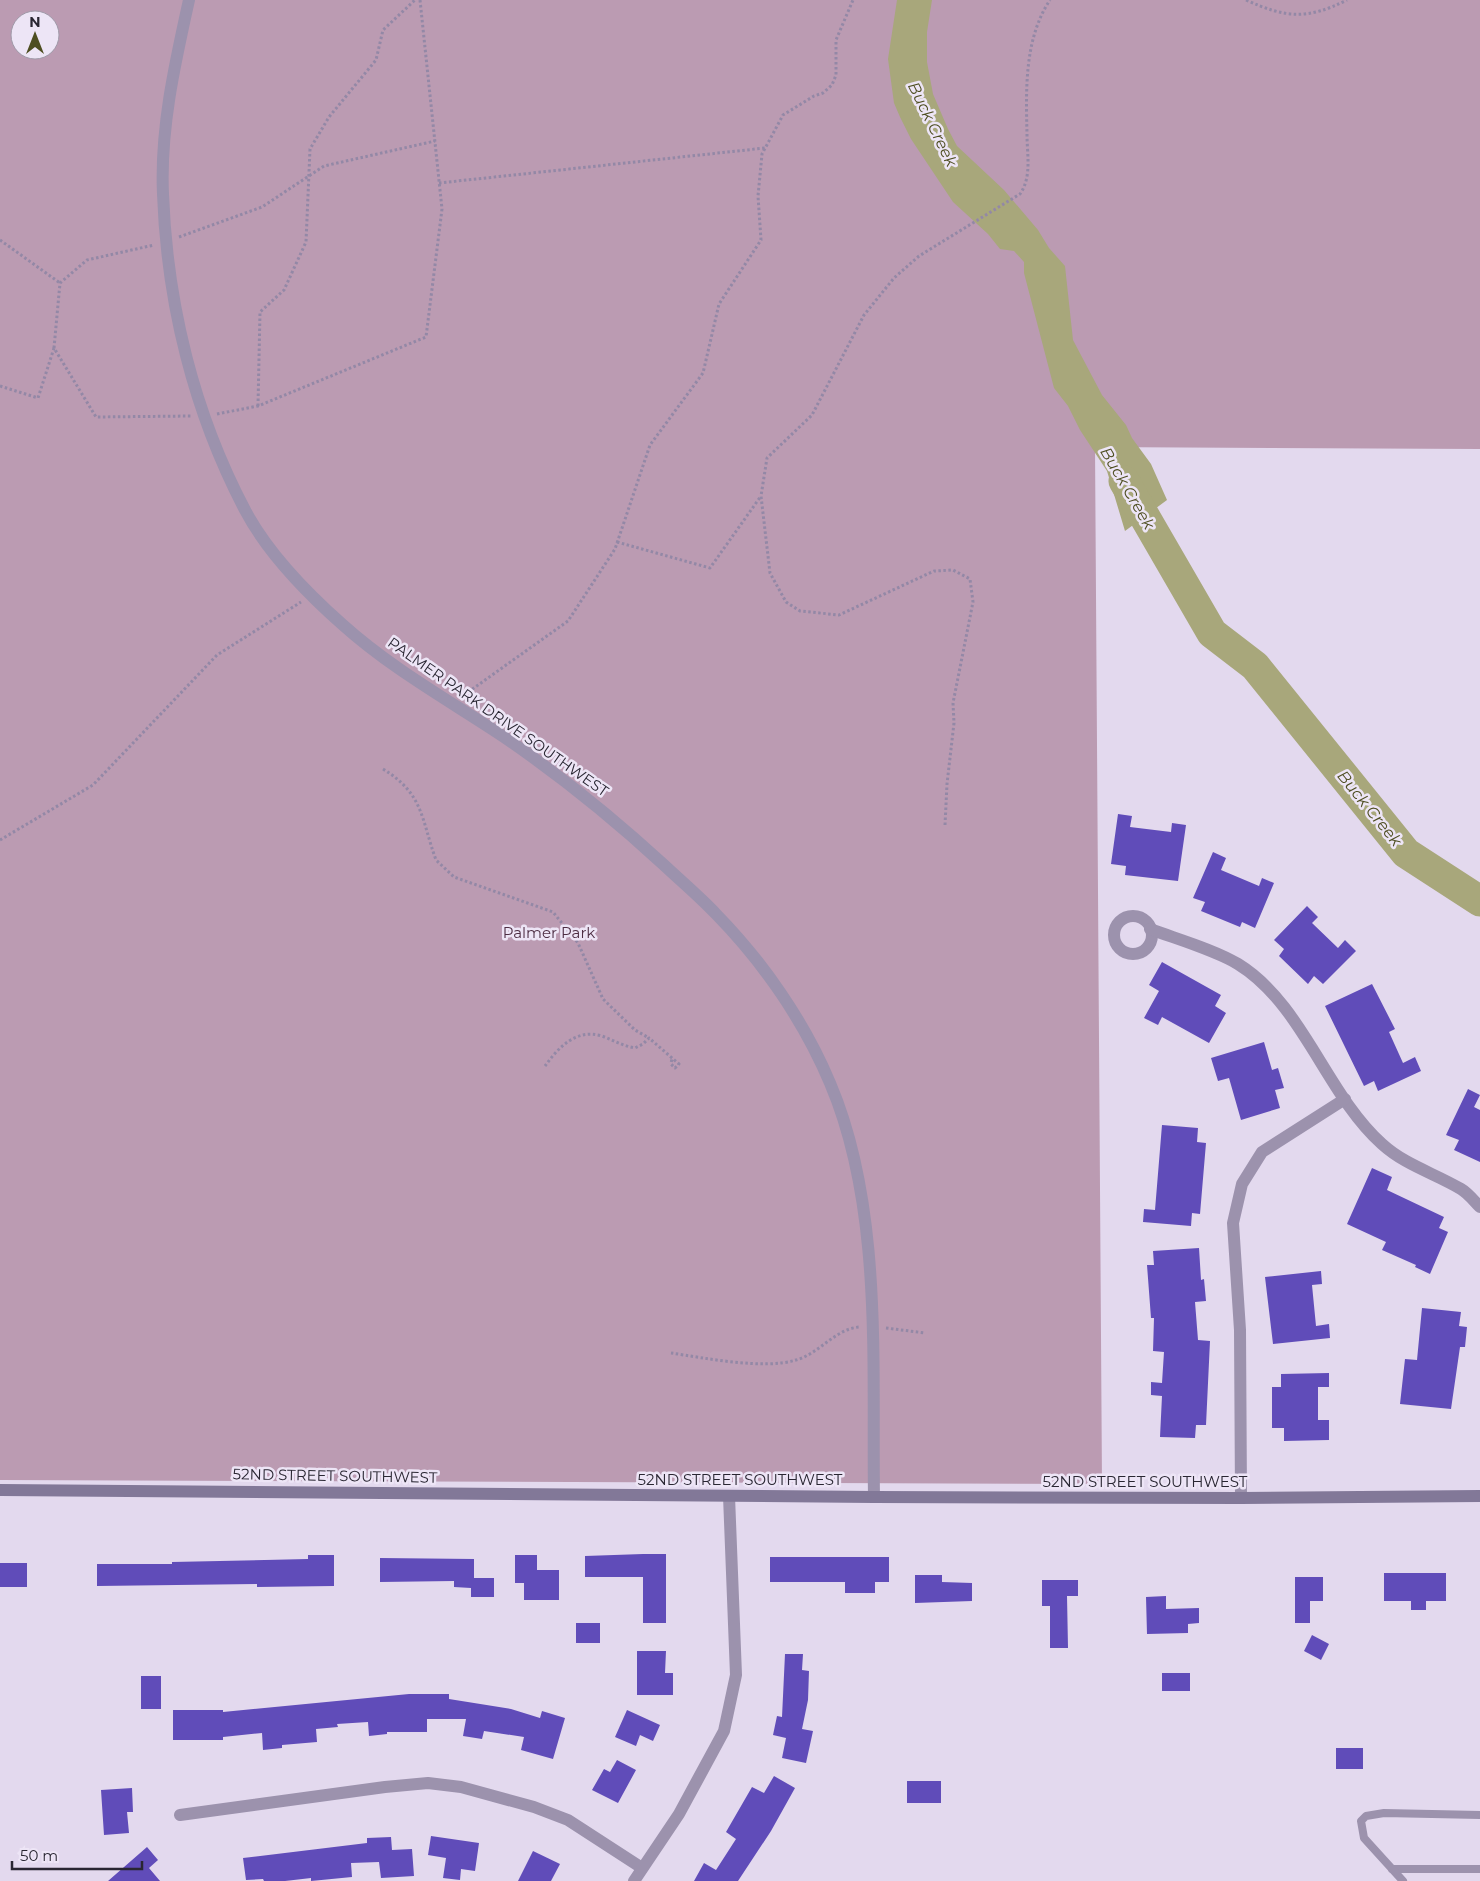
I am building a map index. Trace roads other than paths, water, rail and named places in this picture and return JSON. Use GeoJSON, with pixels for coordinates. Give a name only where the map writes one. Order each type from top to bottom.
{"type":"FeatureCollection","features":[{"type":"Feature","properties":{"kind":"street","name":"PALMER PARK DRIVE SOUTHWEST"},"geometry":{"type":"LineString","coordinates":[[189,0],[175,63],[166,127],[163,192],[167,242],[173,294],[187,361],[203,416],[247,513],[292,576],[345,627],[452,704],[505,738],[613,818],[718,915],[789,1005],[829,1080],[844,1120],[861,1180],[871,1327],[874,1497]]}},
{"type":"Feature","properties":{"kind":"street"},"geometry":{"type":"LineString","coordinates":[[1150,929],[1238,964],[1269,988],[1304,1036],[1353,1112],[1382,1144],[1423,1172],[1462,1189],[1480,1207]]}},
{"type":"Feature","properties":{"kind":"street"},"geometry":{"type":"LineString","coordinates":[[1241,1498],[1240,1330],[1233,1223],[1242,1184],[1262,1152],[1345,1099]]}},
{"type":"Feature","properties":{"kind":"street","name":"52ND STREET SOUTHWEST"},"geometry":{"type":"LineString","coordinates":[[0,1490],[874,1497],[1241,1498],[1480,1496]]}},
{"type":"Feature","properties":{"kind":"street"},"geometry":{"type":"LineString","coordinates":[[634,1881],[679,1814],[724,1731],[736,1675],[729,1496]]}},
{"type":"Feature","properties":{"kind":"street"},"geometry":{"type":"LineString","coordinates":[[180,1815],[385,1787],[428,1784],[461,1787],[534,1807],[568,1820],[642,1868]]}},
{"type":"Feature","properties":{"kind":"lane"},"geometry":{"type":"LineString","coordinates":[[1403,1881],[1364,1838],[1361,1821],[1366,1816],[1384,1813],[1480,1815]]}},
{"type":"Feature","properties":{"kind":"lane"},"geometry":{"type":"LineString","coordinates":[[1392,1869],[1480,1869]]}},
{"type":"Feature","properties":{"kind":"water"},"geometry":{"type":"Polygon","coordinates":[[[897,0],[932,0],[927,32],[927,62],[933,94],[948,129],[957,146],[1004,190],[1065,266],[1073,340],[1102,395],[1126,425],[1132,438],[1151,464],[1167,500],[1125,531],[1107,471],[1080,430],[1068,406],[1054,388],[1024,273],[1024,262],[1014,251],[1000,249],[988,234],[953,202],[911,139],[900,117],[894,103],[888,59],[897,0]]]}},
{"type":"Feature","properties":{"kind":"waterway","name":"Buck Creek"},"geometry":{"type":"LineString","coordinates":[[1124,481],[1212,633],[1255,666],[1406,853],[1480,901]]}},
{"type":"Feature","properties":{"kind":"park label","name":"Palmer Park"},"geometry":{"type":"Point","coordinates":[549,933]}}]}
